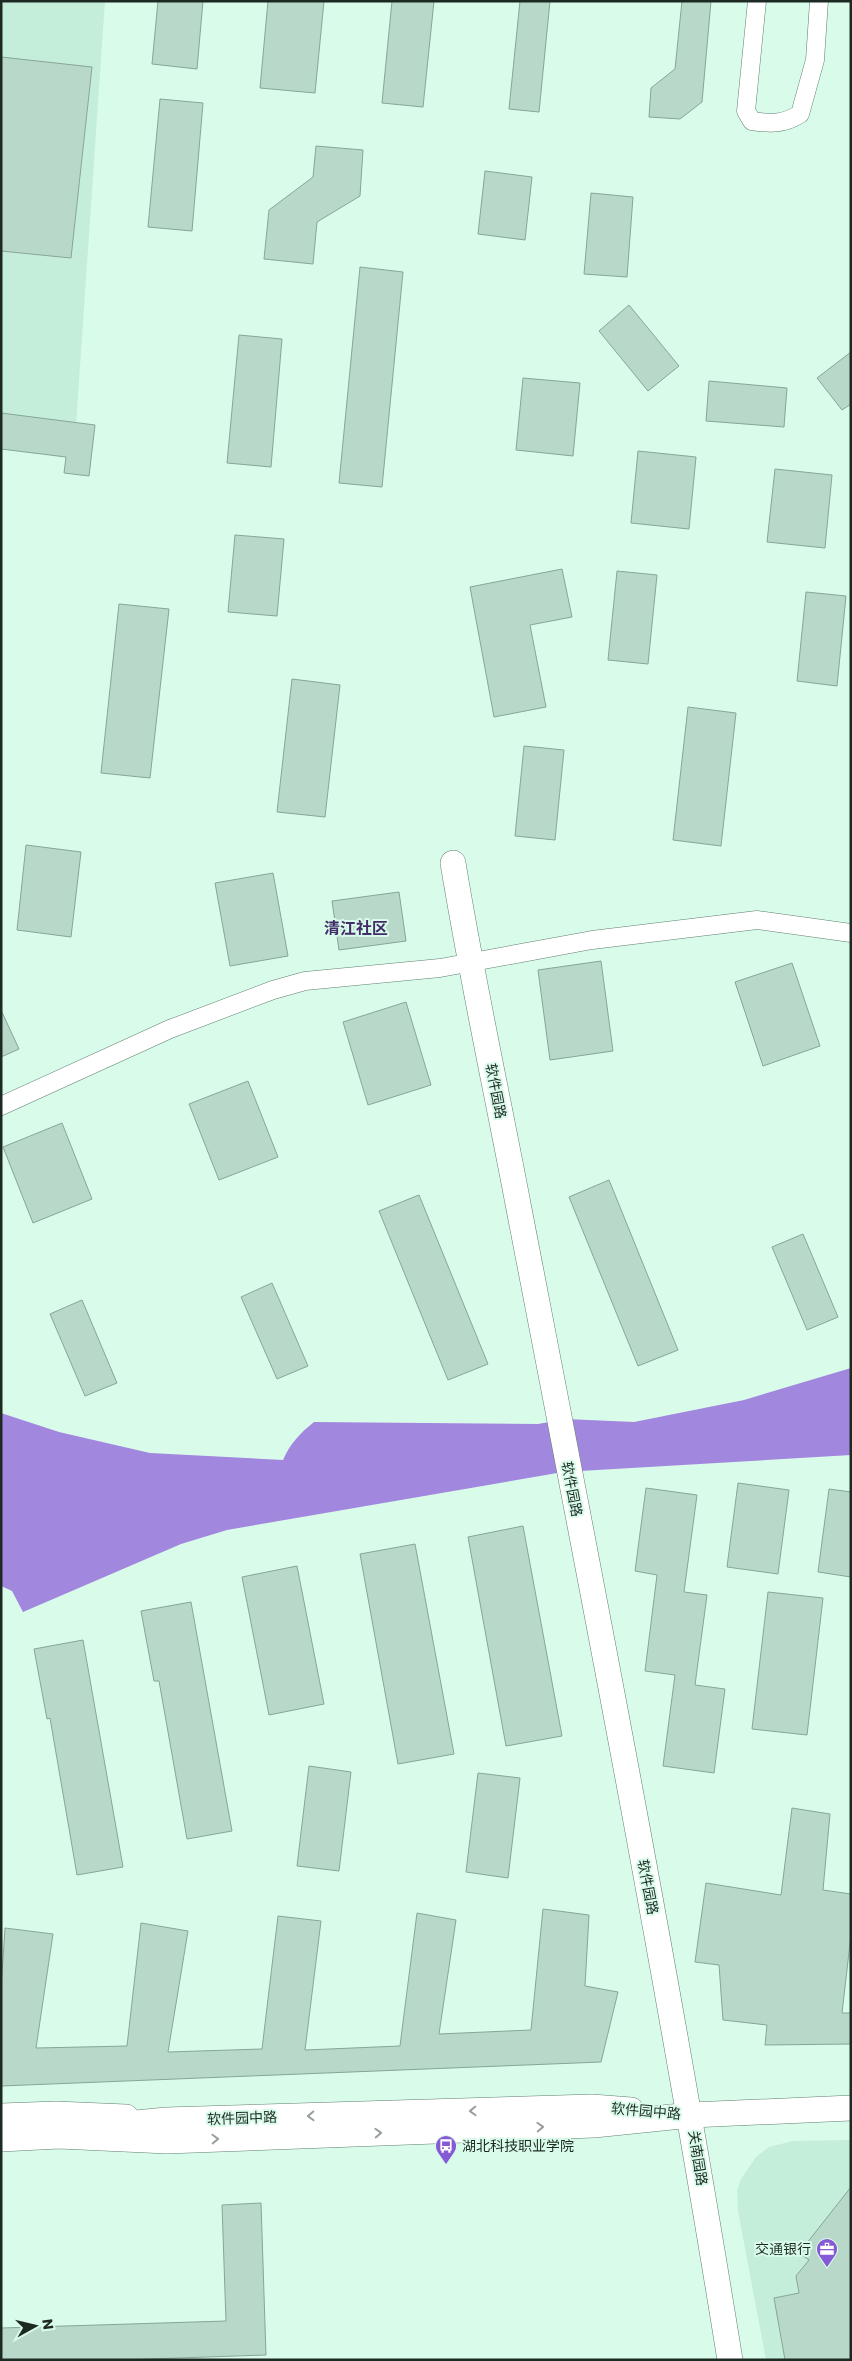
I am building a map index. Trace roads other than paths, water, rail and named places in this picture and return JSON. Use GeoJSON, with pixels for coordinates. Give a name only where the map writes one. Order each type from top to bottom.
{"type":"FeatureCollection","features":[{"type":"Feature","properties":{"kind":"main road","name":"软件园路"},"geometry":{"type":"LineString","coordinates":[[452,863],[469,961],[520,1214],[691,2115]]}},
{"type":"Feature","properties":{"kind":"main road","name":"软件园中路"},"geometry":{"type":"LineString","coordinates":[[1,2139],[109,2126],[166,2131],[592,2107],[691,2115],[851,2108]]}},
{"type":"Feature","properties":{"kind":"main road"},"geometry":{"type":"LineString","coordinates":[[1,2116],[108,2115],[166,2131]]}},
{"type":"Feature","properties":{"kind":"main road","name":"关南园路"},"geometry":{"type":"LineString","coordinates":[[691,2115],[730,2360]]}},
{"type":"Feature","properties":{"kind":"main road","name":"关南园路"},"geometry":{"type":"LineString","coordinates":[[691,2115],[712,2185],[745,2360]]}},
{"type":"Feature","properties":{"kind":"main road","name":"软件园中路"},"geometry":{"type":"LineString","coordinates":[[1,2130],[60,2132]]}},
{"type":"Feature","properties":{"kind":"main road"},"geometry":{"type":"LineString","coordinates":[[1,2156],[79,2152],[166,2131]]}},
{"type":"Feature","properties":{"kind":"street"},"geometry":{"type":"LineString","coordinates":[[756,1],[746,111],[752,121],[768,124],[787,122],[800,114],[814,60],[819,1]]}},
{"type":"Feature","properties":{"kind":"street"},"geometry":{"type":"LineString","coordinates":[[1,1106],[170,1030],[273,990],[305,982],[440,968],[469,961],[592,940],[757,920],[851,933]]}},
{"type":"Feature","properties":{"kind":"place","name":"湖北科技职业学院"},"geometry":{"type":"Point","coordinates":[446,2165]}},
{"type":"Feature","properties":{"kind":"place","name":"交通银行"},"geometry":{"type":"Point","coordinates":[827,2268]}},
{"type":"Feature","properties":{"kind":"district","name":"清江社区"},"geometry":{"type":"Point","coordinates":[356,928]}}]}
